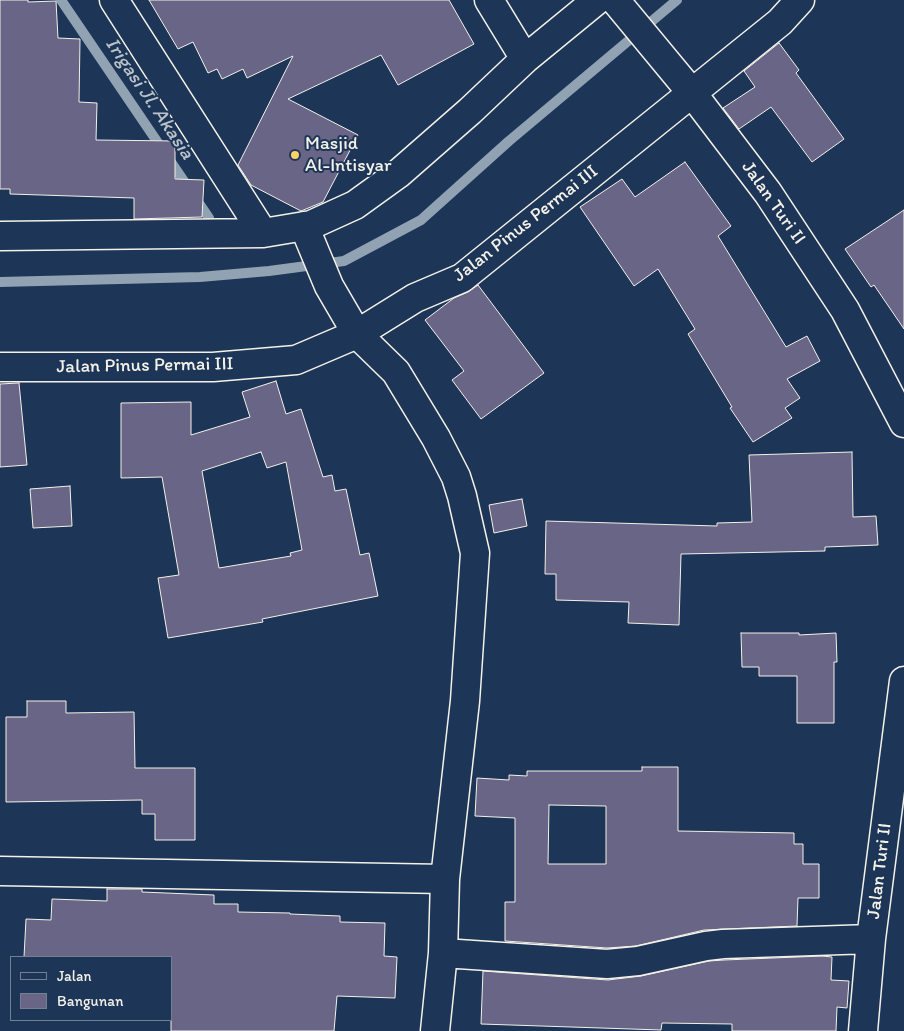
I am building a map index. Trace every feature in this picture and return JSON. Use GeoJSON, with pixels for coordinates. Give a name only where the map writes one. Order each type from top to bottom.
{"type":"FeatureCollection","features":[{"type":"Feature","properties":{"kind":"street"},"geometry":{"type":"LineString","coordinates":[[489,0],[525,59]]}},
{"type":"Feature","properties":{"kind":"street"},"geometry":{"type":"LineString","coordinates":[[435,1031],[443,954],[445,879],[465,702],[475,553],[456,477],[436,438],[396,372],[357,334],[329,286],[309,238],[311,225],[354,205],[398,174],[470,111],[525,59],[597,0]]}},
{"type":"Feature","properties":{"kind":"street","name":"Jalan Pinus Permai III"},"geometry":{"type":"LineString","coordinates":[[0,367],[213,367],[296,360],[357,334],[415,298],[462,278],[780,22],[800,0]]}},
{"type":"Feature","properties":{"kind":"street"},"geometry":{"type":"LineString","coordinates":[[118,1],[263,233]]}},
{"type":"Feature","properties":{"kind":"street","name":"Jalan Turi II"},"geometry":{"type":"LineString","coordinates":[[619,4],[692,93],[768,193],[845,310],[904,423]]}},
{"type":"Feature","properties":{"kind":"street"},"geometry":{"type":"LineString","coordinates":[[0,236],[263,233],[309,238]]}},
{"type":"Feature","properties":{"kind":"street","name":"Jalan Turi II"},"geometry":{"type":"LineString","coordinates":[[863,1031],[871,939],[904,681]]}},
{"type":"Feature","properties":{"kind":"street"},"geometry":{"type":"LineString","coordinates":[[0,871],[445,879]]}},
{"type":"Feature","properties":{"kind":"street"},"geometry":{"type":"LineString","coordinates":[[443,954],[607,964],[638,961],[706,946],[871,939]]}},
{"type":"Feature","properties":{"kind":"building"},"geometry":{"type":"Polygon","coordinates":[[[0,0],[56,1],[58,38],[80,39],[79,102],[97,103],[96,140],[175,141],[175,179],[204,180],[202,217],[134,219],[134,198],[10,194],[10,189],[0,189],[0,0]]]}},
{"type":"Feature","properties":{"kind":"building"},"geometry":{"type":"Polygon","coordinates":[[[149,0],[449,0],[474,44],[398,85],[381,55],[288,99],[358,135],[323,202],[301,211],[251,185],[238,165],[293,56],[247,78],[243,69],[222,79],[217,69],[208,73],[193,42],[178,49],[149,0]]]}},
{"type":"Feature","properties":{"kind":"building"},"geometry":{"type":"Polygon","coordinates":[[[779,43],[799,70],[796,73],[844,139],[812,162],[771,107],[739,129],[723,108],[755,87],[744,71],[779,43]]]}},
{"type":"Feature","properties":{"kind":"building"},"geometry":{"type":"Polygon","coordinates":[[[685,162],[731,226],[718,236],[786,347],[807,336],[820,361],[787,379],[800,398],[785,408],[792,418],[753,442],[730,408],[732,407],[688,334],[695,329],[658,269],[634,286],[580,207],[622,179],[635,197],[685,162]]]}},
{"type":"Feature","properties":{"kind":"building"},"geometry":{"type":"Polygon","coordinates":[[[904,210],[904,329],[874,285],[871,287],[845,249],[904,210]]]}},
{"type":"Feature","properties":{"kind":"building"},"geometry":{"type":"Polygon","coordinates":[[[478,285],[544,373],[481,419],[452,380],[464,371],[425,320],[454,298],[478,285]]]}},
{"type":"Feature","properties":{"kind":"building"},"geometry":{"type":"Polygon","coordinates":[[[276,381],[286,414],[301,409],[323,477],[332,475],[335,491],[346,489],[360,555],[369,553],[378,596],[262,619],[263,622],[168,638],[158,578],[179,575],[162,477],[121,478],[121,403],[191,402],[191,435],[250,417],[242,392],[276,381]],[[261,452],[202,471],[219,568],[291,556],[290,553],[302,550],[286,462],[267,468],[261,452]]]}},
{"type":"Feature","properties":{"kind":"building"},"geometry":{"type":"Polygon","coordinates":[[[19,383],[27,465],[0,467],[0,384],[19,383]]]}},
{"type":"Feature","properties":{"kind":"building"},"geometry":{"type":"Polygon","coordinates":[[[852,452],[853,517],[876,516],[878,545],[825,547],[825,551],[681,554],[679,625],[628,623],[629,602],[556,600],[556,574],[545,574],[546,521],[717,526],[717,523],[752,522],[749,455],[852,452]]]}},
{"type":"Feature","properties":{"kind":"building"},"geometry":{"type":"Polygon","coordinates":[[[70,486],[72,526],[33,528],[30,489],[70,486]]]}},
{"type":"Feature","properties":{"kind":"building"},"geometry":{"type":"Polygon","coordinates":[[[522,499],[527,526],[494,533],[489,505],[522,499]]]}},
{"type":"Feature","properties":{"kind":"building"},"geometry":{"type":"Polygon","coordinates":[[[741,633],[799,633],[799,635],[836,633],[837,662],[834,662],[834,723],[797,723],[797,676],[759,676],[759,667],[742,667],[741,633]]]}},
{"type":"Feature","properties":{"kind":"building"},"geometry":{"type":"Polygon","coordinates":[[[27,701],[66,701],[66,713],[134,712],[135,768],[195,768],[195,840],[155,840],[155,814],[142,814],[142,800],[6,802],[6,717],[27,717],[27,701]]]}},
{"type":"Feature","properties":{"kind":"building"},"geometry":{"type":"Polygon","coordinates":[[[642,767],[678,767],[678,831],[794,833],[794,844],[803,844],[803,864],[819,864],[819,898],[798,898],[797,926],[704,930],[636,946],[607,948],[505,941],[505,902],[515,902],[515,818],[475,816],[477,778],[509,780],[509,775],[527,776],[527,771],[642,771],[642,767]],[[549,805],[548,864],[606,864],[606,806],[549,805]]]}},
{"type":"Feature","properties":{"kind":"building"},"geometry":{"type":"Polygon","coordinates":[[[107,889],[142,889],[142,892],[214,895],[214,904],[238,904],[238,912],[340,916],[340,922],[385,923],[384,956],[397,957],[395,998],[337,996],[334,1031],[171,1031],[172,956],[24,956],[26,919],[51,920],[52,899],[107,901],[107,889]]]}},
{"type":"Feature","properties":{"kind":"building"},"geometry":{"type":"Polygon","coordinates":[[[832,957],[831,980],[849,981],[847,1008],[837,1007],[836,1031],[732,1031],[732,1024],[662,1023],[661,1030],[481,1024],[483,971],[608,980],[641,976],[709,961],[832,957]]]}},
{"type":"Feature","properties":{"kind":"waterway","name":"Irigasi Jl. Akasia"},"geometry":{"type":"LineString","coordinates":[[61,0],[209,218]]}},
{"type":"Feature","properties":{"kind":"waterway"},"geometry":{"type":"LineString","coordinates":[[0,282],[200,277],[269,271],[344,261],[421,220],[509,141],[677,0]]}},
{"type":"Feature","properties":{"kind":"place","name":"Masjid Al-Intisyar"},"geometry":{"type":"Point","coordinates":[295,155]}}]}
